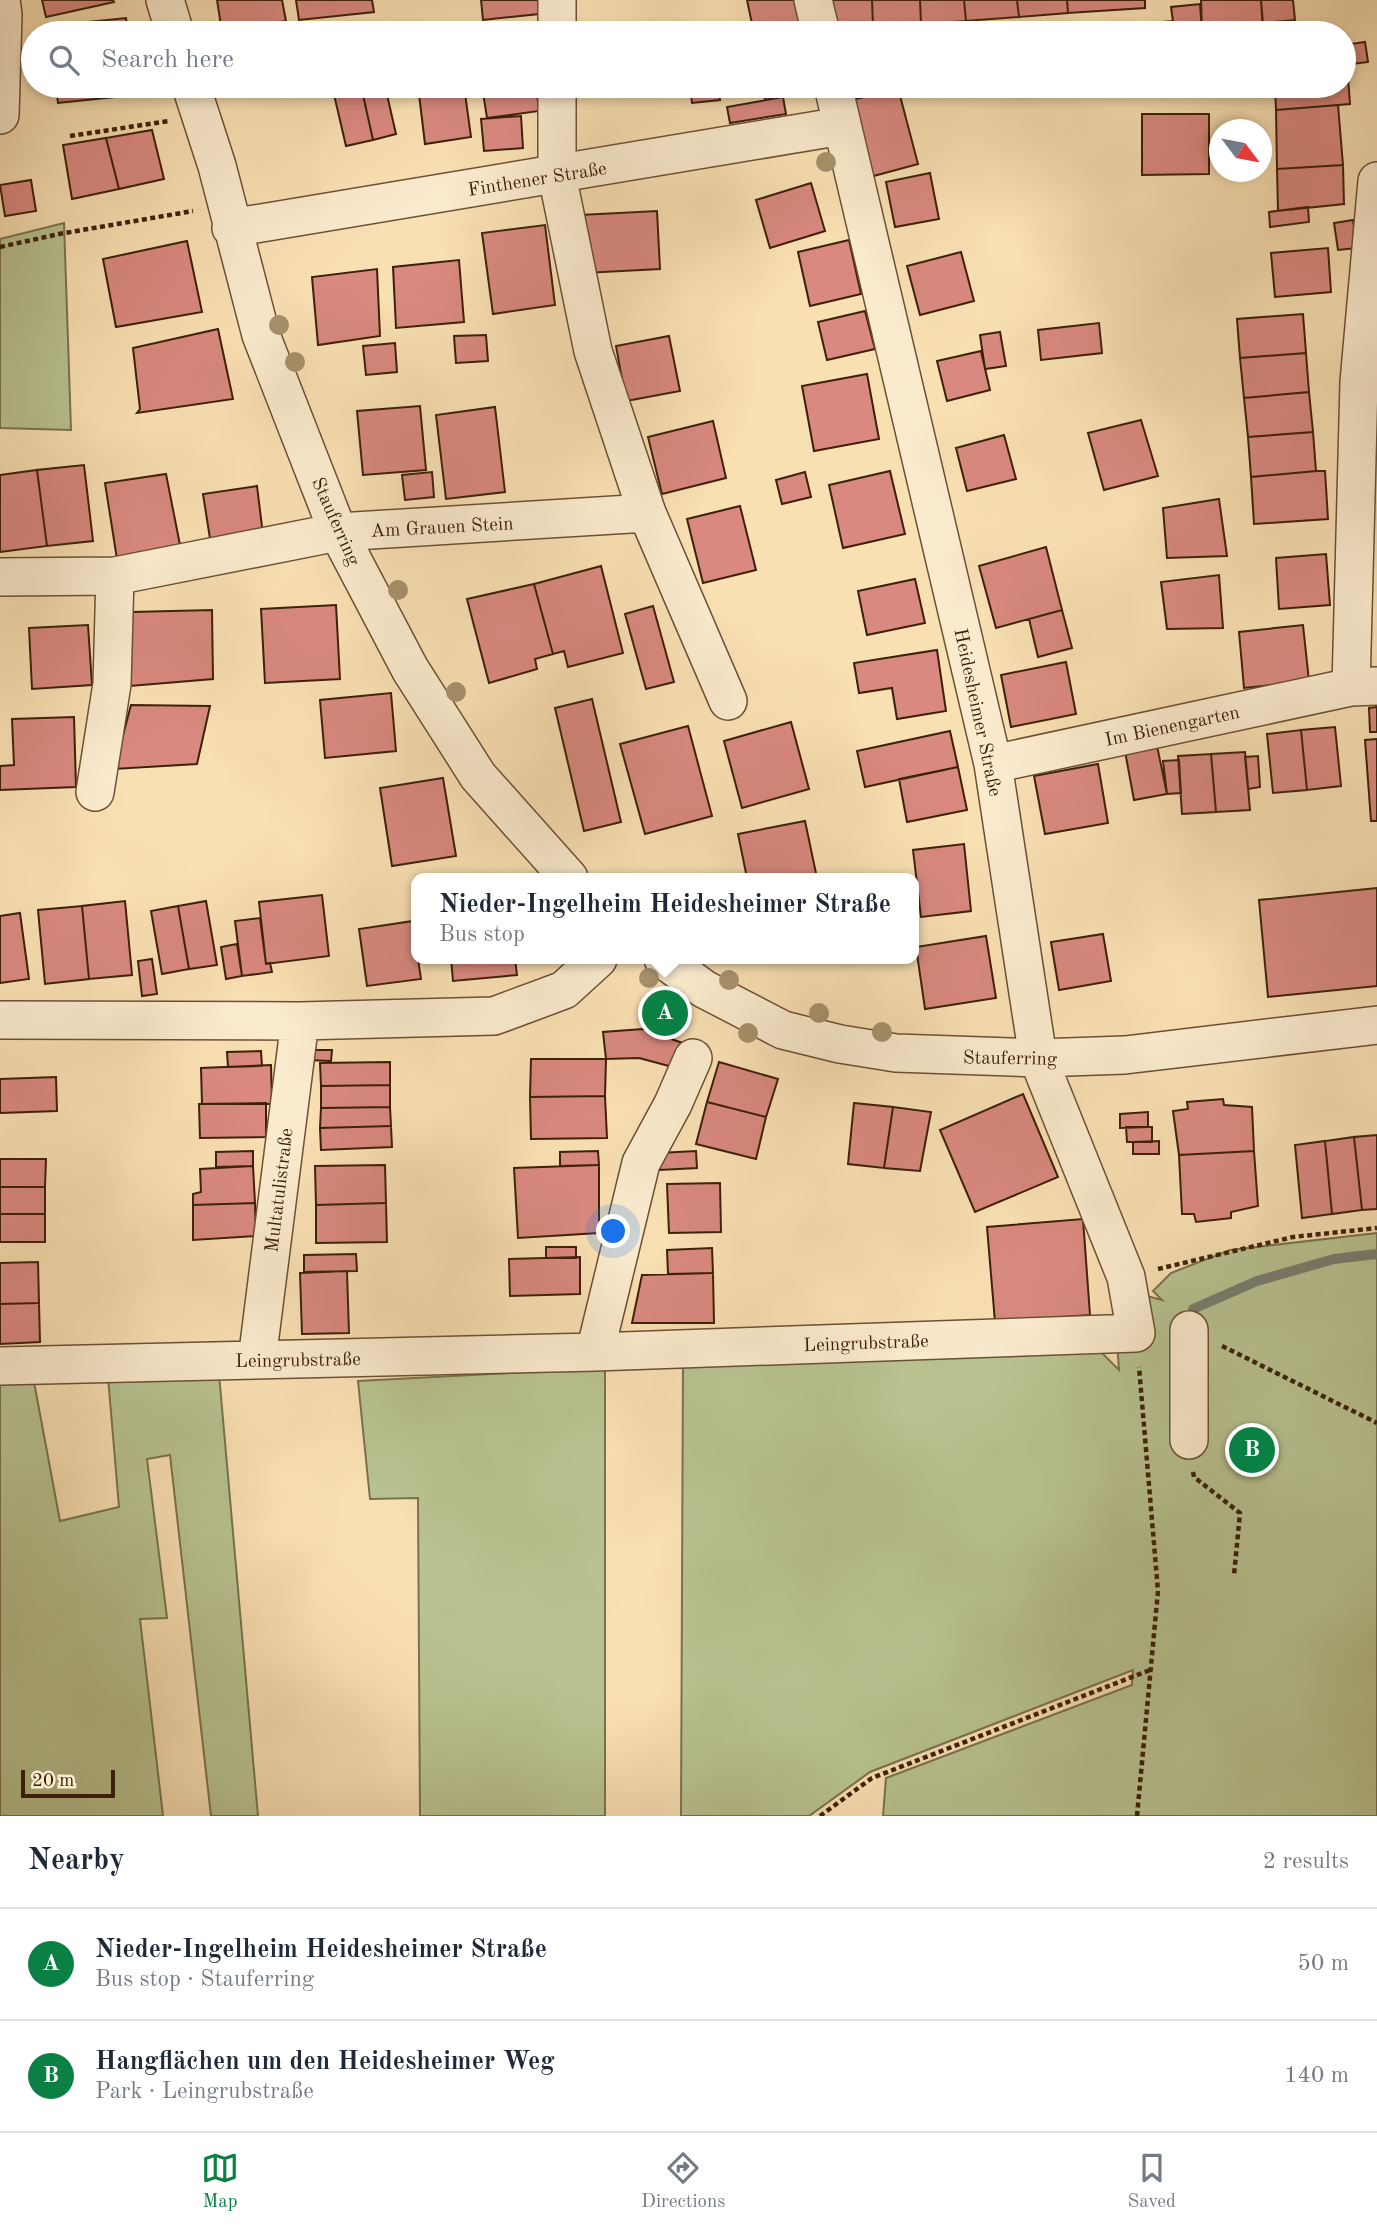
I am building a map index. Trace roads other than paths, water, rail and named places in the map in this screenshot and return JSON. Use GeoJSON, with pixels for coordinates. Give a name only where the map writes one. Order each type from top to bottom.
{"type":"FeatureCollection","features":[{"type":"Feature","properties":{"kind":"street"},"geometry":{"type":"LineString","coordinates":[[0,115],[1,0]]}},
{"type":"Feature","properties":{"kind":"street"},"geometry":{"type":"LineString","coordinates":[[165,0],[171,21]]}},
{"type":"Feature","properties":{"kind":"street"},"geometry":{"type":"LineString","coordinates":[[557,0],[557,21]]}},
{"type":"Feature","properties":{"kind":"street"},"geometry":{"type":"LineString","coordinates":[[813,0],[818,21]]}},
{"type":"Feature","properties":{"kind":"street"},"geometry":{"type":"LineString","coordinates":[[557,98],[557,175],[593,351],[647,513],[728,701]]}},
{"type":"Feature","properties":{"kind":"street","name":"Heidesheimer Straße"},"geometry":{"type":"LineString","coordinates":[[836,98],[993,764],[1038,1058],[1126,1277],[1136,1333]]}},
{"type":"Feature","properties":{"kind":"street","name":"Stauferring"},"geometry":{"type":"LineString","coordinates":[[196,101],[217,166],[261,335],[338,532],[410,668],[478,776],[565,873]]}},
{"type":"Feature","properties":{"kind":"street","name":"Finthener Straße"},"geometry":{"type":"LineString","coordinates":[[231,228],[842,126]]}},
{"type":"Feature","properties":{"kind":"street","name":"Im Bienengarten"},"geometry":{"type":"LineString","coordinates":[[993,764],[1364,687],[1368,384],[1377,181]]}},
{"type":"Feature","properties":{"kind":"street","name":"Am Grauen Stein"},"geometry":{"type":"LineString","coordinates":[[0,577],[114,576],[338,532],[647,513]]}},
{"type":"Feature","properties":{"kind":"street"},"geometry":{"type":"LineString","coordinates":[[95,792],[112,684],[114,576]]}},
{"type":"Feature","properties":{"kind":"street"},"geometry":{"type":"LineString","coordinates":[[0,1020],[300,1021],[494,1016],[564,990],[593,964]]}},
{"type":"Feature","properties":{"kind":"street","name":"Stauferring"},"geometry":{"type":"LineString","coordinates":[[670,964],[704,989],[783,1030],[840,1044],[896,1053],[1038,1058],[1125,1055],[1377,1025]]}},
{"type":"Feature","properties":{"kind":"street","name":"Multatulistraße"},"geometry":{"type":"LineString","coordinates":[[257,1360],[300,1021]]}},
{"type":"Feature","properties":{"kind":"street"},"geometry":{"type":"LineString","coordinates":[[595,1352],[641,1163],[694,1058]]}},
{"type":"Feature","properties":{"kind":"street"},"geometry":{"type":"LineString","coordinates":[[1189,1330],[1189,1440]]}},
{"type":"Feature","properties":{"kind":"street","name":"Leingrubstraße"},"geometry":{"type":"LineString","coordinates":[[0,1366],[595,1352],[1136,1333]]}},
{"type":"Feature","properties":{"kind":"waterway"},"geometry":{"type":"LineString","coordinates":[[1193,1309],[1257,1281],[1334,1259],[1377,1254]]}},
{"type":"Feature","properties":{"kind":"place","name":"Nieder-Ingelheim Heidesheimer Straße"},"geometry":{"type":"Point","coordinates":[665,1013]}},
{"type":"Feature","properties":{"kind":"place","name":"Hangflächen um den Heidesheimer Weg"},"geometry":{"type":"Point","coordinates":[1252,1450]}}]}
